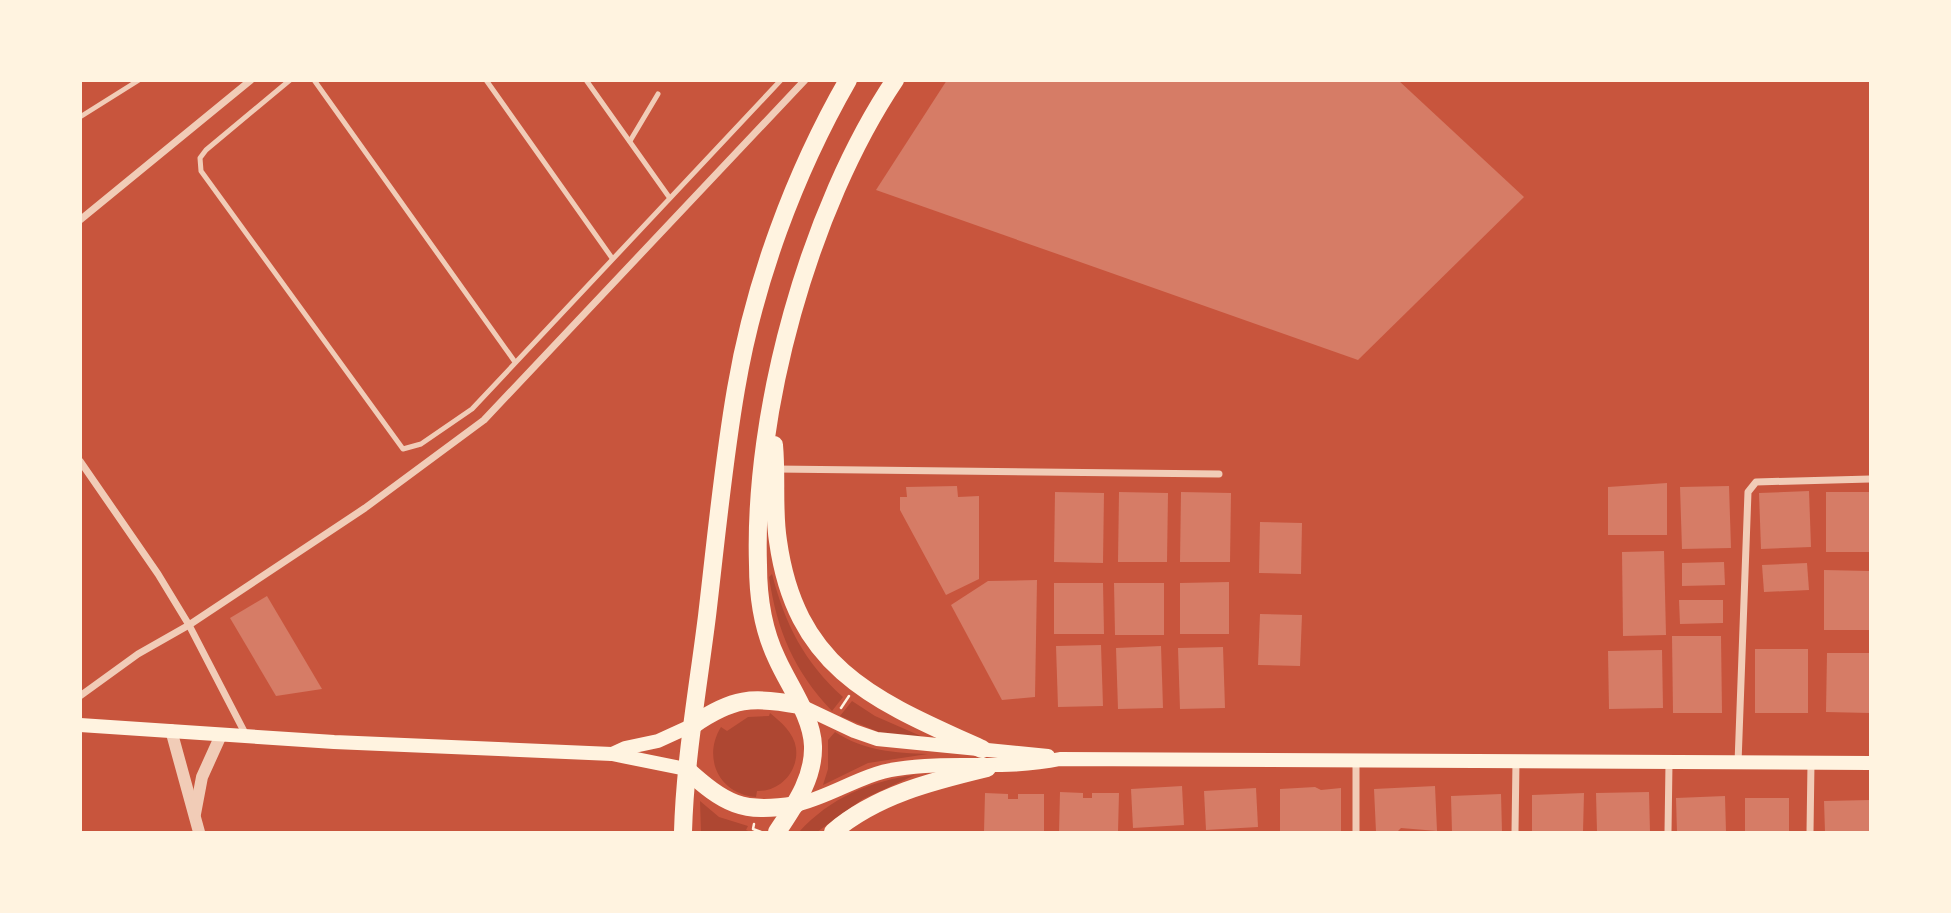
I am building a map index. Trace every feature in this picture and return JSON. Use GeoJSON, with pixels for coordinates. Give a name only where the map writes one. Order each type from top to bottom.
{"type":"FeatureCollection","features":[{"type":"Feature","properties":{"kind":"highway"},"geometry":{"type":"LineString","coordinates":[[683,832],[686,769],[724,466],[748,332],[783,222],[814,146],[848,80]]}},
{"type":"Feature","properties":{"kind":"highway"},"geometry":{"type":"LineString","coordinates":[[777,832],[795,805],[808,777],[814,749],[809,724],[772,645],[759,593],[758,544],[771,406],[804,274],[835,192],[864,132],[895,80]]}},
{"type":"Feature","properties":{"kind":"highway"},"geometry":{"type":"LineString","coordinates":[[771,406],[776,469],[777,539],[782,569],[794,601],[818,648],[856,686],[982,749]]}},
{"type":"Feature","properties":{"kind":"highway"},"geometry":{"type":"LineString","coordinates":[[693,725],[738,701],[752,698],[799,705]]}},
{"type":"Feature","properties":{"kind":"highway"},"geometry":{"type":"LineString","coordinates":[[833,832],[859,813],[930,781],[987,768]]}},
{"type":"Feature","properties":{"kind":"highway"},"geometry":{"type":"LineString","coordinates":[[686,769],[708,789],[736,806],[758,810],[795,805]]}},
{"type":"Feature","properties":{"kind":"main road"},"geometry":{"type":"LineString","coordinates":[[799,705],[854,732],[877,739],[1060,759],[1871,763]]}},
{"type":"Feature","properties":{"kind":"main road"},"geometry":{"type":"LineString","coordinates":[[80,725],[247,738],[612,754],[686,769]]}},
{"type":"Feature","properties":{"kind":"main road"},"geometry":{"type":"LineString","coordinates":[[612,754],[625,748],[658,741],[693,725]]}},
{"type":"Feature","properties":{"kind":"main road"},"geometry":{"type":"LineString","coordinates":[[795,805],[896,769],[935,765],[987,768],[1060,759]]}},
{"type":"Feature","properties":{"kind":"street"},"geometry":{"type":"LineString","coordinates":[[80,220],[251,80]]}},
{"type":"Feature","properties":{"kind":"street"},"geometry":{"type":"LineString","coordinates":[[80,696],[138,654],[189,625],[365,508],[484,420],[805,80]]}},
{"type":"Feature","properties":{"kind":"street"},"geometry":{"type":"LineString","coordinates":[[80,461],[158,574],[189,625],[247,738]]}},
{"type":"Feature","properties":{"kind":"street"},"geometry":{"type":"LineString","coordinates":[[776,469],[1219,474]]}},
{"type":"Feature","properties":{"kind":"street"},"geometry":{"type":"LineString","coordinates":[[1738,762],[1748,492],[1756,482],[1773,479],[1871,479]]}},
{"type":"Feature","properties":{"kind":"street"},"geometry":{"type":"LineString","coordinates":[[171,730],[197,827]]}},
{"type":"Feature","properties":{"kind":"street"},"geometry":{"type":"LineString","coordinates":[[197,827],[202,776],[221,736]]}},
{"type":"Feature","properties":{"kind":"street"},"geometry":{"type":"LineString","coordinates":[[1515,832],[1516,761]]}},
{"type":"Feature","properties":{"kind":"street"},"geometry":{"type":"LineString","coordinates":[[1356,762],[1356,832]]}},
{"type":"Feature","properties":{"kind":"street"},"geometry":{"type":"LineString","coordinates":[[1668,832],[1669,762]]}},
{"type":"Feature","properties":{"kind":"street"},"geometry":{"type":"LineString","coordinates":[[1810,832],[1811,763]]}},
{"type":"Feature","properties":{"kind":"lane"},"geometry":{"type":"LineString","coordinates":[[80,117],[139,80]]}},
{"type":"Feature","properties":{"kind":"lane"},"geometry":{"type":"LineString","coordinates":[[290,80],[206,150],[200,158],[200,167],[391,436],[403,449],[421,444],[472,409],[780,80]]}},
{"type":"Feature","properties":{"kind":"lane"},"geometry":{"type":"LineString","coordinates":[[314,80],[516,362]]}},
{"type":"Feature","properties":{"kind":"lane"},"geometry":{"type":"LineString","coordinates":[[486,80],[612,258]]}},
{"type":"Feature","properties":{"kind":"lane"},"geometry":{"type":"LineString","coordinates":[[586,80],[670,197]]}},
{"type":"Feature","properties":{"kind":"lane"},"geometry":{"type":"LineString","coordinates":[[630,141],[658,94]]}},
{"type":"Feature","properties":{"kind":"shaded area"},"geometry":{"type":"Polygon","coordinates":[[[772,574],[783,609],[798,641],[817,670],[843,697],[832,711],[807,681],[789,649],[772,597],[769,577],[772,574]]]}},
{"type":"Feature","properties":{"kind":"shaded area"},"geometry":{"type":"Polygon","coordinates":[[[852,701],[875,716],[923,737],[886,735],[840,716],[852,701]]]}},
{"type":"Feature","properties":{"kind":"shaded area"},"geometry":{"type":"Polygon","coordinates":[[[770,713],[793,737],[796,748],[794,765],[786,778],[773,788],[757,791],[756,797],[743,794],[724,782],[718,772],[713,751],[716,739],[721,727],[727,731],[748,717],[769,716],[770,713]]]}},
{"type":"Feature","properties":{"kind":"shaded area"},"geometry":{"type":"Polygon","coordinates":[[[835,732],[868,747],[892,752],[928,754],[868,763],[823,785],[828,769],[828,740],[835,732]]]}},
{"type":"Feature","properties":{"kind":"shaded area"},"geometry":{"type":"Polygon","coordinates":[[[915,775],[863,799],[817,832],[799,832],[824,810],[852,793],[882,782],[915,775]]]}},
{"type":"Feature","properties":{"kind":"shaded area"},"geometry":{"type":"Polygon","coordinates":[[[700,801],[719,817],[748,826],[746,830],[751,832],[701,832],[700,801]]]}},
{"type":"Feature","properties":{"kind":"building"},"geometry":{"type":"Polygon","coordinates":[[[947,80],[1398,80],[1524,197],[1358,360],[876,190],[947,80]]]}},
{"type":"Feature","properties":{"kind":"building"},"geometry":{"type":"Polygon","coordinates":[[[1667,483],[1667,535],[1608,535],[1608,487],[1667,483]]]}},
{"type":"Feature","properties":{"kind":"building"},"geometry":{"type":"Polygon","coordinates":[[[957,486],[958,497],[979,496],[979,579],[946,595],[900,510],[900,497],[907,497],[906,487],[957,486]]]}},
{"type":"Feature","properties":{"kind":"building"},"geometry":{"type":"Polygon","coordinates":[[[1729,486],[1731,548],[1682,549],[1680,487],[1729,486]]]}},
{"type":"Feature","properties":{"kind":"building"},"geometry":{"type":"Polygon","coordinates":[[[1809,491],[1811,547],[1761,549],[1759,493],[1809,491]]]}},
{"type":"Feature","properties":{"kind":"building"},"geometry":{"type":"Polygon","coordinates":[[[1055,492],[1104,493],[1103,563],[1054,562],[1055,492]]]}},
{"type":"Feature","properties":{"kind":"building"},"geometry":{"type":"Polygon","coordinates":[[[1119,492],[1168,493],[1167,562],[1118,562],[1119,492]]]}},
{"type":"Feature","properties":{"kind":"building"},"geometry":{"type":"Polygon","coordinates":[[[1181,492],[1231,493],[1230,562],[1180,562],[1181,492]]]}},
{"type":"Feature","properties":{"kind":"building"},"geometry":{"type":"Polygon","coordinates":[[[1826,492],[1870,492],[1870,552],[1826,552],[1826,492]]]}},
{"type":"Feature","properties":{"kind":"building"},"geometry":{"type":"Polygon","coordinates":[[[1260,522],[1302,523],[1301,574],[1259,573],[1260,522]]]}},
{"type":"Feature","properties":{"kind":"building"},"geometry":{"type":"Polygon","coordinates":[[[1664,551],[1666,635],[1623,636],[1622,552],[1664,551]]]}},
{"type":"Feature","properties":{"kind":"building"},"geometry":{"type":"Polygon","coordinates":[[[1724,562],[1725,585],[1682,586],[1682,563],[1724,562]]]}},
{"type":"Feature","properties":{"kind":"building"},"geometry":{"type":"Polygon","coordinates":[[[1807,563],[1809,590],[1764,592],[1762,565],[1807,563]]]}},
{"type":"Feature","properties":{"kind":"building"},"geometry":{"type":"Polygon","coordinates":[[[1824,570],[1870,571],[1870,630],[1824,630],[1824,570]]]}},
{"type":"Feature","properties":{"kind":"building"},"geometry":{"type":"Polygon","coordinates":[[[1037,580],[1035,697],[1002,700],[951,605],[988,581],[1037,580]]]}},
{"type":"Feature","properties":{"kind":"building"},"geometry":{"type":"Polygon","coordinates":[[[1229,582],[1229,634],[1180,634],[1180,583],[1229,582]]]}},
{"type":"Feature","properties":{"kind":"building"},"geometry":{"type":"Polygon","coordinates":[[[1054,583],[1103,583],[1104,634],[1054,634],[1054,583]]]}},
{"type":"Feature","properties":{"kind":"building"},"geometry":{"type":"Polygon","coordinates":[[[1114,583],[1164,583],[1164,635],[1115,635],[1114,583]]]}},
{"type":"Feature","properties":{"kind":"building"},"geometry":{"type":"Polygon","coordinates":[[[267,596],[322,689],[276,696],[230,618],[267,596]]]}},
{"type":"Feature","properties":{"kind":"building"},"geometry":{"type":"Polygon","coordinates":[[[1679,600],[1723,600],[1723,623],[1680,624],[1679,600]]]}},
{"type":"Feature","properties":{"kind":"building"},"geometry":{"type":"Polygon","coordinates":[[[1260,614],[1302,615],[1300,666],[1258,665],[1260,614]]]}},
{"type":"Feature","properties":{"kind":"building"},"geometry":{"type":"Polygon","coordinates":[[[1672,636],[1721,636],[1722,713],[1673,713],[1672,636]]]}},
{"type":"Feature","properties":{"kind":"building"},"geometry":{"type":"Polygon","coordinates":[[[1101,645],[1103,706],[1058,707],[1056,646],[1101,645]]]}},
{"type":"Feature","properties":{"kind":"building"},"geometry":{"type":"Polygon","coordinates":[[[1161,646],[1163,708],[1118,709],[1116,648],[1161,646]]]}},
{"type":"Feature","properties":{"kind":"building"},"geometry":{"type":"Polygon","coordinates":[[[1223,647],[1225,708],[1180,709],[1178,648],[1223,647]]]}},
{"type":"Feature","properties":{"kind":"building"},"geometry":{"type":"Polygon","coordinates":[[[1755,649],[1808,649],[1808,713],[1755,713],[1755,649]]]}},
{"type":"Feature","properties":{"kind":"building"},"geometry":{"type":"Polygon","coordinates":[[[1662,650],[1663,708],[1609,709],[1608,651],[1662,650]]]}},
{"type":"Feature","properties":{"kind":"building"},"geometry":{"type":"Polygon","coordinates":[[[1827,653],[1870,653],[1870,713],[1826,712],[1827,653]]]}},
{"type":"Feature","properties":{"kind":"building"},"geometry":{"type":"Polygon","coordinates":[[[1182,786],[1184,825],[1133,828],[1131,789],[1182,786]]]}},
{"type":"Feature","properties":{"kind":"building"},"geometry":{"type":"Polygon","coordinates":[[[1435,786],[1437,831],[1401,828],[1397,832],[1376,832],[1374,789],[1435,786]]]}},
{"type":"Feature","properties":{"kind":"building"},"geometry":{"type":"Polygon","coordinates":[[[1315,787],[1321,790],[1341,788],[1341,832],[1280,832],[1280,789],[1315,787]]]}},
{"type":"Feature","properties":{"kind":"building"},"geometry":{"type":"Polygon","coordinates":[[[1256,788],[1258,827],[1206,830],[1204,791],[1256,788]]]}},
{"type":"Feature","properties":{"kind":"building"},"geometry":{"type":"Polygon","coordinates":[[[1060,792],[1083,793],[1083,798],[1092,798],[1092,793],[1119,793],[1118,832],[1059,832],[1060,792]]]}},
{"type":"Feature","properties":{"kind":"building"},"geometry":{"type":"Polygon","coordinates":[[[1649,792],[1650,832],[1597,832],[1596,793],[1649,792]]]}},
{"type":"Feature","properties":{"kind":"building"},"geometry":{"type":"Polygon","coordinates":[[[985,793],[1008,794],[1008,799],[1018,799],[1018,794],[1044,794],[1044,832],[984,832],[985,793]]]}},
{"type":"Feature","properties":{"kind":"building"},"geometry":{"type":"Polygon","coordinates":[[[1584,793],[1583,832],[1532,832],[1532,795],[1584,793]]]}},
{"type":"Feature","properties":{"kind":"building"},"geometry":{"type":"Polygon","coordinates":[[[1501,794],[1502,832],[1452,832],[1451,796],[1501,794]]]}},
{"type":"Feature","properties":{"kind":"building"},"geometry":{"type":"Polygon","coordinates":[[[1725,796],[1726,832],[1677,832],[1676,798],[1725,796]]]}},
{"type":"Feature","properties":{"kind":"building"},"geometry":{"type":"Polygon","coordinates":[[[1745,798],[1789,798],[1789,832],[1745,832],[1745,798]]]}},
{"type":"Feature","properties":{"kind":"building"},"geometry":{"type":"Polygon","coordinates":[[[1870,800],[1870,832],[1825,832],[1824,801],[1870,800]]]}}]}
